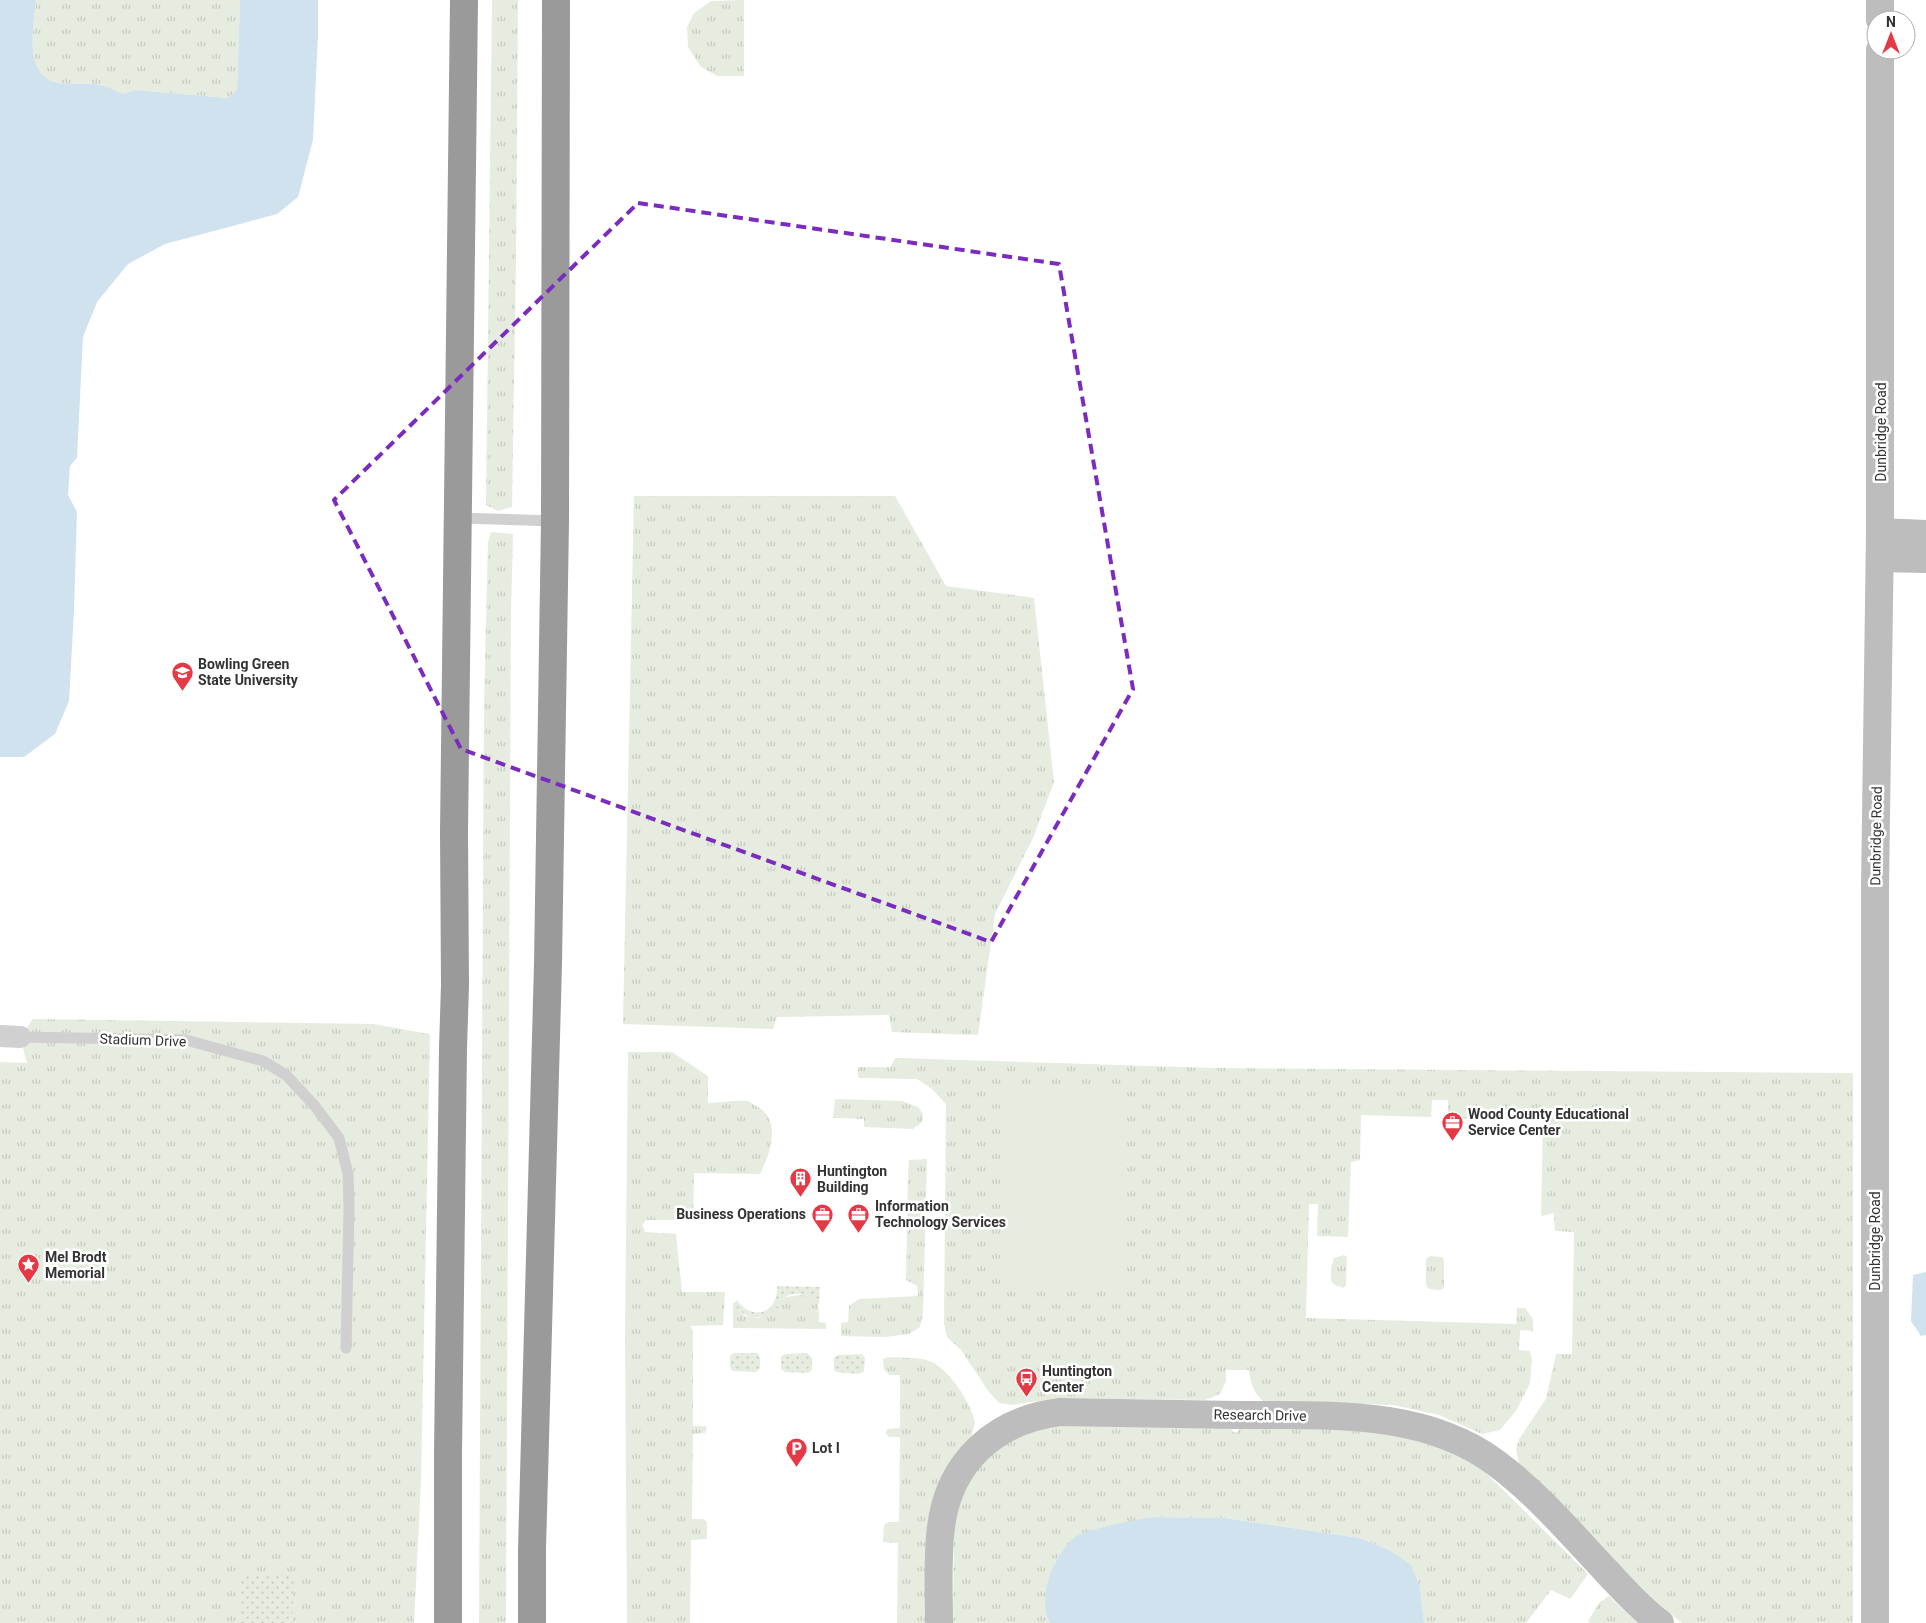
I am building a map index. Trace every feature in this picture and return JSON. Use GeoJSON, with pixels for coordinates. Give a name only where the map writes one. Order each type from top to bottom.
{"type":"FeatureCollection","features":[{"type":"Feature","properties":{"kind":"highway"},"geometry":{"type":"LineString","coordinates":[[448,1623],[452,1048],[455,984],[454,832],[464,0]]}},
{"type":"Feature","properties":{"kind":"highway"},"geometry":{"type":"LineString","coordinates":[[532,1623],[532,1549],[548,964],[555,521],[556,0]]}},
{"type":"Feature","properties":{"kind":"highway"},"geometry":{"type":"LineString","coordinates":[[441,1623],[448,1454]]}},
{"type":"Feature","properties":{"kind":"street","name":"Dunbridge Road"},"geometry":{"type":"LineString","coordinates":[[1875,1623],[1875,888],[1880,545],[1880,60]]}},
{"type":"Feature","properties":{"kind":"street"},"geometry":{"type":"LineString","coordinates":[[1880,545],[1926,534]]}},
{"type":"Feature","properties":{"kind":"street"},"geometry":{"type":"LineString","coordinates":[[1880,545],[1926,559]]}},
{"type":"Feature","properties":{"kind":"street","name":"Research Drive"},"geometry":{"type":"LineString","coordinates":[[939,1623],[941,1527],[952,1487],[965,1463],[984,1442],[1006,1427],[1037,1416],[1060,1412],[1362,1418],[1418,1426],[1445,1435],[1470,1446],[1517,1479],[1635,1601],[1660,1623]]}},
{"type":"Feature","properties":{"kind":"lane"},"geometry":{"type":"LineString","coordinates":[[459,518],[555,521]]}},
{"type":"Feature","properties":{"kind":"lane","name":"Stadium Drive"},"geometry":{"type":"LineString","coordinates":[[10,1036],[186,1040],[263,1061],[286,1075],[314,1105],[339,1138],[348,1174],[346,1348]]}},
{"type":"Feature","properties":{"kind":"highlighted area"},"geometry":{"type":"Polygon","coordinates":[[[638,203],[1059,264],[1133,689],[991,942],[461,749],[334,500],[638,203]]]}},
{"type":"Feature","properties":{"kind":"green space"},"geometry":{"type":"Polygon","coordinates":[[[36,0],[240,0],[237,90],[228,98],[135,90],[123,94],[100,85],[65,84],[47,79],[35,61],[33,49],[36,0]]]}},
{"type":"Feature","properties":{"kind":"green space"},"geometry":{"type":"Polygon","coordinates":[[[492,0],[518,0],[512,507],[498,511],[486,505],[492,0]]]}},
{"type":"Feature","properties":{"kind":"green space"},"geometry":{"type":"Polygon","coordinates":[[[744,0],[744,76],[717,76],[701,67],[688,47],[687,27],[694,13],[711,1],[744,0]]]}},
{"type":"Feature","properties":{"kind":"green space"},"geometry":{"type":"Polygon","coordinates":[[[634,496],[895,496],[946,586],[1034,598],[1054,782],[1033,838],[995,914],[978,1035],[892,1032],[889,1015],[777,1017],[773,1029],[623,1024],[634,496]]]}},
{"type":"Feature","properties":{"kind":"green space"},"geometry":{"type":"Polygon","coordinates":[[[491,532],[513,534],[506,1623],[479,1623],[484,704],[488,542],[491,532]]]}},
{"type":"Feature","properties":{"kind":"green space"},"geometry":{"type":"Polygon","coordinates":[[[33,1019],[373,1024],[430,1034],[421,1482],[414,1623],[0,1623],[0,1062],[27,1063],[20,1037],[33,1019]]]}},
{"type":"Feature","properties":{"kind":"green space"},"geometry":{"type":"Polygon","coordinates":[[[628,1052],[672,1052],[708,1076],[708,1103],[748,1101],[765,1113],[772,1129],[770,1148],[760,1174],[694,1173],[693,1220],[646,1220],[642,1225],[645,1232],[676,1234],[682,1292],[725,1292],[723,1325],[691,1326],[693,1333],[693,1426],[704,1426],[707,1428],[705,1433],[693,1434],[692,1519],[703,1519],[707,1522],[707,1539],[691,1540],[690,1623],[627,1623],[625,1336],[628,1052]]]}},
{"type":"Feature","properties":{"kind":"green space"},"geometry":{"type":"Polygon","coordinates":[[[895,1058],[1214,1068],[1853,1073],[1853,1623],[1682,1623],[1652,1598],[1519,1464],[1516,1449],[1519,1439],[1546,1399],[1556,1354],[1572,1354],[1574,1232],[1555,1231],[1554,1213],[1541,1216],[1543,1121],[1448,1118],[1448,1100],[1432,1100],[1431,1117],[1361,1115],[1360,1160],[1351,1162],[1348,1237],[1317,1236],[1318,1204],[1309,1204],[1306,1318],[1516,1324],[1517,1308],[1525,1308],[1533,1319],[1533,1331],[1520,1330],[1519,1350],[1530,1351],[1532,1360],[1530,1383],[1516,1411],[1500,1430],[1482,1434],[1439,1415],[1393,1405],[1263,1401],[1253,1387],[1249,1370],[1226,1370],[1226,1381],[1220,1394],[1205,1400],[1057,1398],[1013,1405],[999,1403],[989,1392],[961,1350],[947,1337],[944,1324],[946,1104],[932,1089],[917,1079],[858,1078],[858,1067],[891,1067],[895,1058]]]}},
{"type":"Feature","properties":{"kind":"green space"},"geometry":{"type":"Polygon","coordinates":[[[1001,1086],[1125,1086],[1125,1287],[1000,1287],[1001,1086]]]}},
{"type":"Feature","properties":{"kind":"green space"},"geometry":{"type":"Polygon","coordinates":[[[835,1099],[902,1101],[918,1107],[923,1114],[922,1122],[913,1129],[864,1127],[864,1119],[833,1118],[835,1099]]]}},
{"type":"Feature","properties":{"kind":"green space"},"geometry":{"type":"Polygon","coordinates":[[[927,1159],[923,1312],[920,1327],[909,1334],[885,1337],[841,1336],[841,1323],[848,1322],[849,1306],[859,1299],[918,1296],[917,1286],[906,1280],[909,1160],[927,1159]]]}},
{"type":"Feature","properties":{"kind":"green space"},"geometry":{"type":"Polygon","coordinates":[[[1344,1255],[1347,1257],[1346,1286],[1343,1288],[1331,1281],[1331,1268],[1334,1258],[1344,1255]]]}},
{"type":"Feature","properties":{"kind":"green space"},"geometry":{"type":"Polygon","coordinates":[[[1430,1256],[1442,1257],[1444,1260],[1444,1287],[1441,1290],[1429,1289],[1426,1286],[1426,1259],[1430,1256]]]}},
{"type":"Feature","properties":{"kind":"green space"},"geometry":{"type":"Polygon","coordinates":[[[777,1286],[820,1287],[819,1305],[808,1296],[793,1294],[784,1298],[779,1307],[773,1312],[753,1317],[741,1312],[733,1304],[737,1300],[750,1311],[763,1311],[774,1303],[777,1286]]]}},
{"type":"Feature","properties":{"kind":"green space"},"geometry":{"type":"Polygon","coordinates":[[[802,1295],[815,1300],[818,1307],[819,1322],[826,1323],[826,1329],[733,1328],[733,1304],[745,1316],[759,1318],[786,1297],[802,1295]]]}},
{"type":"Feature","properties":{"kind":"green space"},"geometry":{"type":"Polygon","coordinates":[[[734,1353],[758,1353],[760,1368],[756,1372],[732,1371],[730,1356],[734,1353]]]}},
{"type":"Feature","properties":{"kind":"green space"},"geometry":{"type":"Polygon","coordinates":[[[807,1353],[812,1358],[812,1370],[808,1373],[785,1372],[781,1369],[781,1356],[785,1354],[807,1353]]]}},
{"type":"Feature","properties":{"kind":"green space"},"geometry":{"type":"Polygon","coordinates":[[[862,1354],[865,1358],[864,1371],[859,1374],[836,1372],[834,1370],[834,1358],[838,1355],[862,1354]]]}},
{"type":"Feature","properties":{"kind":"green space"},"geometry":{"type":"Polygon","coordinates":[[[889,1357],[923,1359],[939,1366],[959,1388],[973,1414],[975,1422],[928,1623],[897,1623],[898,1543],[883,1542],[884,1525],[888,1522],[899,1522],[900,1437],[889,1437],[885,1433],[888,1429],[900,1428],[900,1375],[890,1375],[884,1370],[883,1359],[889,1357]]]}},
{"type":"Feature","properties":{"kind":"green space"},"geometry":{"type":"Polygon","coordinates":[[[1084,1424],[1231,1426],[1232,1431],[1236,1433],[1241,1427],[1397,1430],[1445,1447],[1481,1468],[1588,1574],[1570,1599],[1551,1590],[1526,1623],[1424,1623],[1420,1587],[1389,1550],[1360,1538],[1224,1518],[1153,1517],[1077,1536],[1064,1549],[1054,1564],[1050,1623],[953,1623],[954,1515],[967,1478],[994,1448],[1033,1429],[1084,1424]]]}},
{"type":"Feature","properties":{"kind":"green space"},"geometry":{"type":"Polygon","coordinates":[[[242,1574],[294,1576],[292,1623],[239,1623],[242,1574]]]}},
{"type":"Feature","properties":{"kind":"green space"},"geometry":{"type":"Polygon","coordinates":[[[1609,1596],[1637,1623],[1590,1623],[1588,1621],[1599,1603],[1609,1596]]]}},
{"type":"Feature","properties":{"kind":"water"},"geometry":{"type":"Polygon","coordinates":[[[0,0],[36,0],[33,49],[35,61],[47,79],[65,84],[100,85],[123,94],[135,90],[228,98],[237,90],[240,0],[318,0],[313,140],[298,197],[277,214],[165,244],[128,264],[97,302],[83,337],[77,458],[70,466],[68,495],[77,512],[69,701],[55,734],[24,757],[0,757],[0,0]]]}},
{"type":"Feature","properties":{"kind":"water"},"geometry":{"type":"Polygon","coordinates":[[[1926,1272],[1926,1335],[1921,1336],[1911,1321],[1913,1275],[1926,1272]]]}},
{"type":"Feature","properties":{"kind":"water"},"geometry":{"type":"Polygon","coordinates":[[[1153,1517],[1224,1518],[1360,1538],[1389,1550],[1411,1565],[1420,1587],[1424,1623],[1050,1623],[1045,1607],[1047,1583],[1056,1561],[1070,1541],[1090,1531],[1153,1517]]]}},
{"type":"Feature","properties":{"kind":"place","name":"Bowling Green State University"},"geometry":{"type":"Point","coordinates":[182,691]}},
{"type":"Feature","properties":{"kind":"place","name":"Wood County Educational Service Center"},"geometry":{"type":"Point","coordinates":[1452,1141]}},
{"type":"Feature","properties":{"kind":"place","name":"Huntington Building"},"geometry":{"type":"Point","coordinates":[801,1198]}},
{"type":"Feature","properties":{"kind":"place","name":"Business Operations"},"geometry":{"type":"Point","coordinates":[822,1233]}},
{"type":"Feature","properties":{"kind":"place","name":"Information Technology Services"},"geometry":{"type":"Point","coordinates":[859,1233]}},
{"type":"Feature","properties":{"kind":"place","name":"Mel Brodt Memorial"},"geometry":{"type":"Point","coordinates":[29,1284]}},
{"type":"Feature","properties":{"kind":"place","name":"Huntington Center"},"geometry":{"type":"Point","coordinates":[1026,1398]}},
{"type":"Feature","properties":{"kind":"place","name":"Lot I"},"geometry":{"type":"Point","coordinates":[796,1467]}}]}
